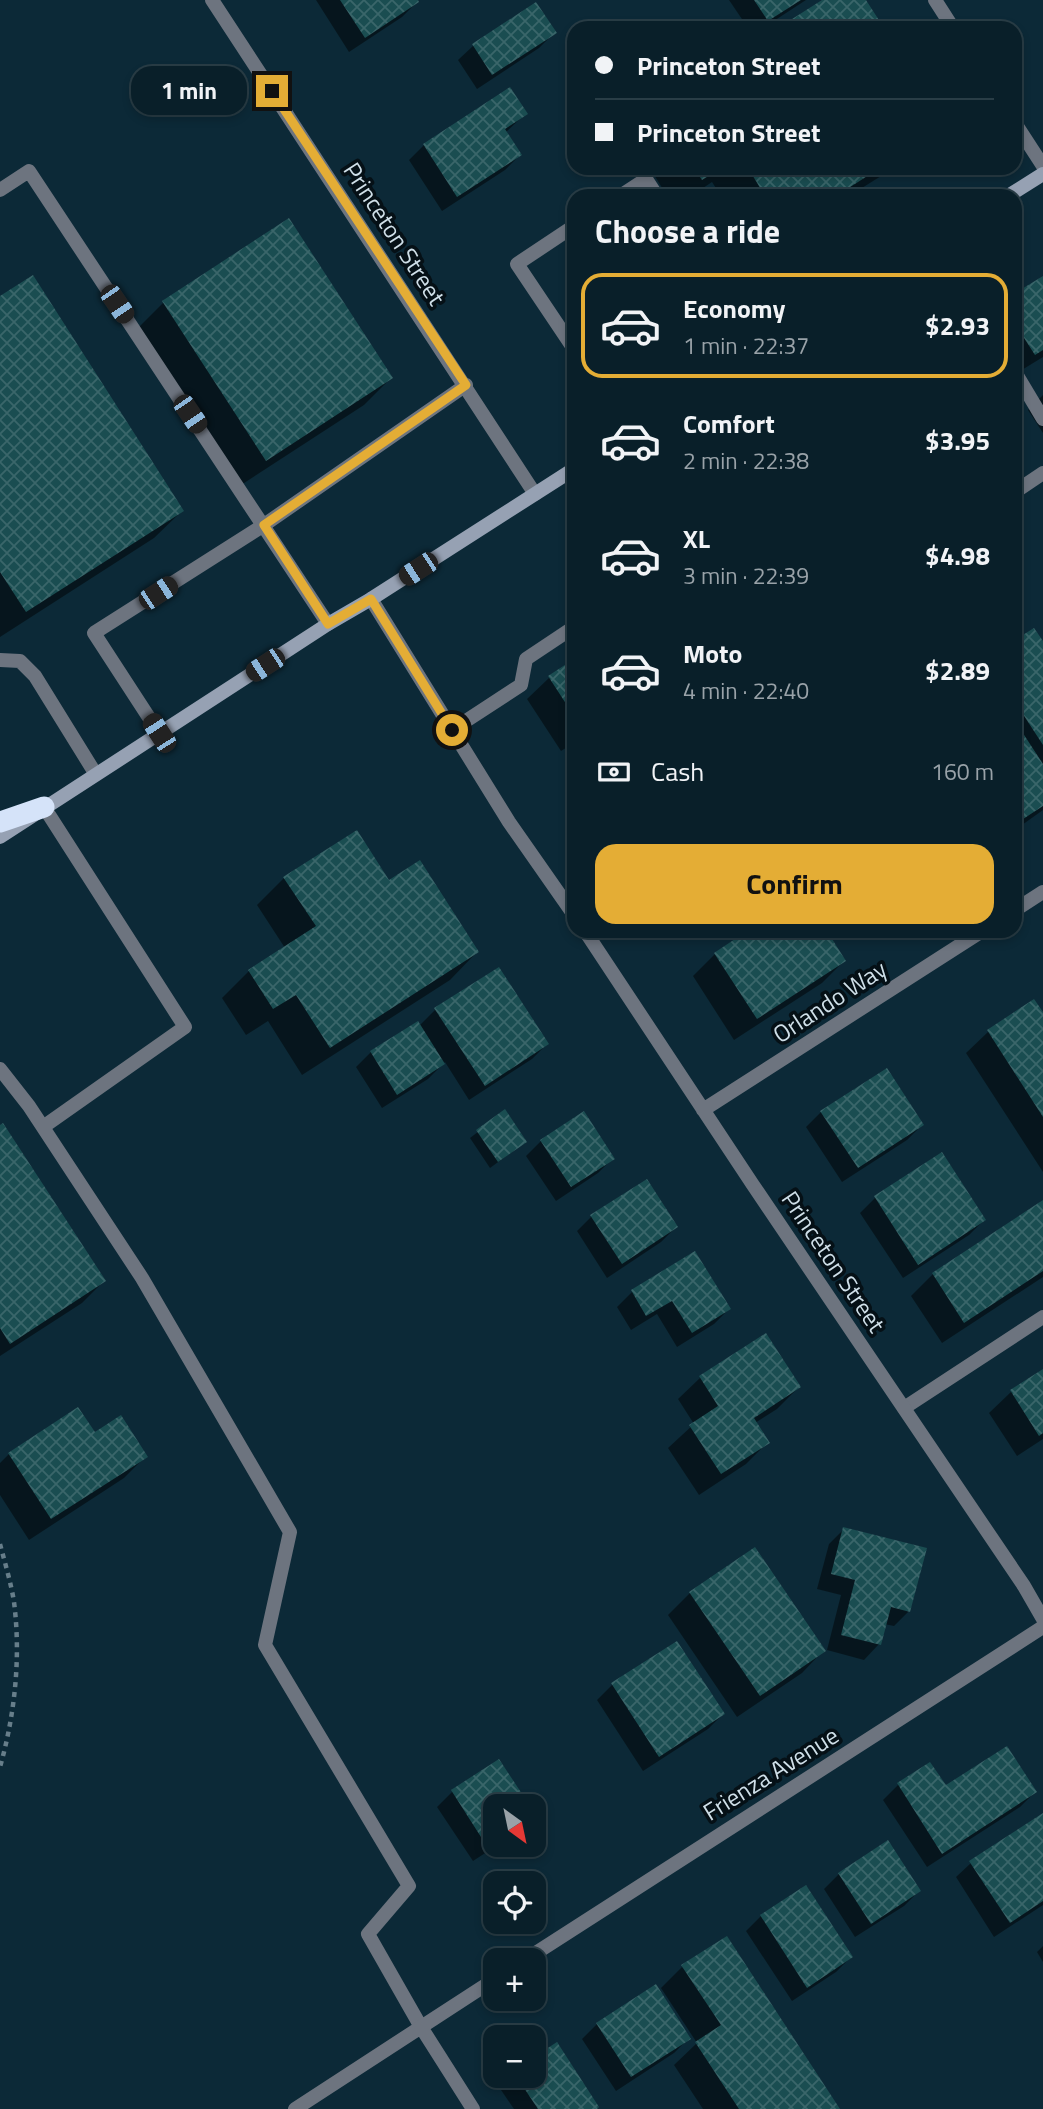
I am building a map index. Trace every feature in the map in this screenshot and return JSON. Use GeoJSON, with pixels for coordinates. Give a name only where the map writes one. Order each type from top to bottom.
{"type":"FeatureCollection","features":[{"type":"Feature","properties":{"kind":"highway"},"geometry":{"type":"LineString","coordinates":[[0,822],[44,807]]}},
{"type":"Feature","properties":{"kind":"main road"},"geometry":{"type":"LineString","coordinates":[[1019,189],[1043,174]]}},
{"type":"Feature","properties":{"kind":"main road"},"geometry":{"type":"LineString","coordinates":[[0,836],[567,473]]}},
{"type":"Feature","properties":{"kind":"street","name":"Princeton Street"},"geometry":{"type":"LineString","coordinates":[[212,0],[535,494]]}},
{"type":"Feature","properties":{"kind":"street"},"geometry":{"type":"LineString","coordinates":[[935,0],[948,21]]}},
{"type":"Feature","properties":{"kind":"street"},"geometry":{"type":"LineString","coordinates":[[1022,134],[1043,166]]}},
{"type":"Feature","properties":{"kind":"street"},"geometry":{"type":"LineString","coordinates":[[0,190],[29,171],[328,624]]}},
{"type":"Feature","properties":{"kind":"street"},"geometry":{"type":"LineString","coordinates":[[631,189],[646,179],[652,189]]}},
{"type":"Feature","properties":{"kind":"street"},"geometry":{"type":"LineString","coordinates":[[567,231],[517,264],[567,339]]}},
{"type":"Feature","properties":{"kind":"street"},"geometry":{"type":"LineString","coordinates":[[1022,384],[1043,419]]}},
{"type":"Feature","properties":{"kind":"street"},"geometry":{"type":"LineString","coordinates":[[159,733],[94,633],[264,525],[466,385]]}},
{"type":"Feature","properties":{"kind":"street"},"geometry":{"type":"LineString","coordinates":[[1022,488],[1043,474]]}},
{"type":"Feature","properties":{"kind":"street"},"geometry":{"type":"LineString","coordinates":[[371,599],[509,822],[567,905]]}},
{"type":"Feature","properties":{"kind":"street"},"geometry":{"type":"LineString","coordinates":[[452,730],[521,685],[526,659],[567,632]]}},
{"type":"Feature","properties":{"kind":"street"},"geometry":{"type":"LineString","coordinates":[[0,660],[20,661],[35,676],[95,774]]}},
{"type":"Feature","properties":{"kind":"street"},"geometry":{"type":"LineString","coordinates":[[43,1127],[186,1027],[44,807]]}},
{"type":"Feature","properties":{"kind":"street"},"geometry":{"type":"LineString","coordinates":[[1022,906],[1043,892]]}},
{"type":"Feature","properties":{"kind":"street","name":"Princeton Street"},"geometry":{"type":"LineString","coordinates":[[590,938],[1024,1586],[1043,1619]]}},
{"type":"Feature","properties":{"kind":"street","name":"Orlando Way"},"geometry":{"type":"LineString","coordinates":[[703,1110],[971,938]]}},
{"type":"Feature","properties":{"kind":"street"},"geometry":{"type":"LineString","coordinates":[[0,1069],[43,1127],[142,1278],[290,1532],[265,1645],[409,1886],[368,1934],[421,2027],[473,2109]]}},
{"type":"Feature","properties":{"kind":"street"},"geometry":{"type":"LineString","coordinates":[[904,1408],[1043,1317]]}},
{"type":"Feature","properties":{"kind":"street","name":"Frienza Avenue"},"geometry":{"type":"LineString","coordinates":[[543,1948],[1043,1627]]}},
{"type":"Feature","properties":{"kind":"street"},"geometry":{"type":"LineString","coordinates":[[295,2109],[483,1987]]}},
{"type":"Feature","properties":{"kind":"path"},"geometry":{"type":"LineString","coordinates":[[0,1544],[14,1601],[18,1664],[8,1738],[0,1767]]}},
{"type":"Feature","properties":{"kind":"building"},"geometry":{"type":"Polygon","coordinates":[[[340,0],[418,0],[419,2],[365,38],[340,0]]]}},
{"type":"Feature","properties":{"kind":"building"},"geometry":{"type":"Polygon","coordinates":[[[754,0],[801,0],[768,21],[754,0]]]}},
{"type":"Feature","properties":{"kind":"building"},"geometry":{"type":"Polygon","coordinates":[[[822,0],[866,0],[880,21],[789,21],[822,0]]]}},
{"type":"Feature","properties":{"kind":"building"},"geometry":{"type":"Polygon","coordinates":[[[536,2],[557,33],[492,75],[472,44],[536,2]]]}},
{"type":"Feature","properties":{"kind":"building"},"geometry":{"type":"Polygon","coordinates":[[[510,87],[528,114],[505,129],[522,155],[457,197],[423,144],[510,87]]]}},
{"type":"Feature","properties":{"kind":"building"},"geometry":{"type":"Polygon","coordinates":[[[752,175],[869,175],[847,189],[761,189],[752,175]]]}},
{"type":"Feature","properties":{"kind":"building"},"geometry":{"type":"Polygon","coordinates":[[[289,218],[393,378],[266,461],[162,301],[289,218]]]}},
{"type":"Feature","properties":{"kind":"building"},"geometry":{"type":"Polygon","coordinates":[[[33,275],[184,511],[26,612],[0,572],[0,296],[33,275]]]}},
{"type":"Feature","properties":{"kind":"building"},"geometry":{"type":"Polygon","coordinates":[[[1043,276],[1043,350],[1035,355],[1022,335],[1022,289],[1043,276]]]}},
{"type":"Feature","properties":{"kind":"building"},"geometry":{"type":"Polygon","coordinates":[[[1034,628],[1043,641],[1043,745],[1022,713],[1022,636],[1034,628]]]}},
{"type":"Feature","properties":{"kind":"building"},"geometry":{"type":"Polygon","coordinates":[[[567,664],[567,705],[548,676],[567,664]]]}},
{"type":"Feature","properties":{"kind":"building"},"geometry":{"type":"Polygon","coordinates":[[[1022,732],[1043,764],[1043,806],[1022,820],[1022,732]]]}},
{"type":"Feature","properties":{"kind":"building"},"geometry":{"type":"Polygon","coordinates":[[[357,830],[389,880],[420,860],[479,952],[330,1048],[296,995],[273,1009],[248,970],[316,926],[283,877],[357,830]]]}},
{"type":"Feature","properties":{"kind":"building"},"geometry":{"type":"Polygon","coordinates":[[[736,938],[831,938],[846,961],[757,1019],[714,953],[736,938]]]}},
{"type":"Feature","properties":{"kind":"building"},"geometry":{"type":"Polygon","coordinates":[[[499,967],[549,1044],[485,1086],[434,1008],[499,967]]]}},
{"type":"Feature","properties":{"kind":"building"},"geometry":{"type":"Polygon","coordinates":[[[1034,999],[1043,1012],[1043,1117],[987,1030],[1034,999]]]}},
{"type":"Feature","properties":{"kind":"building"},"geometry":{"type":"Polygon","coordinates":[[[418,1021],[445,1064],[397,1095],[370,1051],[418,1021]]]}},
{"type":"Feature","properties":{"kind":"building"},"geometry":{"type":"Polygon","coordinates":[[[887,1068],[924,1125],[858,1168],[820,1111],[887,1068]]]}},
{"type":"Feature","properties":{"kind":"building"},"geometry":{"type":"Polygon","coordinates":[[[505,1109],[527,1142],[498,1162],[476,1130],[505,1109]]]}},
{"type":"Feature","properties":{"kind":"building"},"geometry":{"type":"Polygon","coordinates":[[[584,1111],[615,1159],[571,1187],[540,1140],[584,1111]]]}},
{"type":"Feature","properties":{"kind":"building"},"geometry":{"type":"Polygon","coordinates":[[[3,1123],[106,1281],[10,1344],[0,1328],[0,1125],[3,1123]]]}},
{"type":"Feature","properties":{"kind":"building"},"geometry":{"type":"Polygon","coordinates":[[[942,1152],[986,1220],[918,1265],[874,1196],[942,1152]]]}},
{"type":"Feature","properties":{"kind":"building"},"geometry":{"type":"Polygon","coordinates":[[[647,1179],[678,1227],[622,1264],[590,1215],[647,1179]]]}},
{"type":"Feature","properties":{"kind":"building"},"geometry":{"type":"Polygon","coordinates":[[[1043,1200],[1043,1271],[964,1323],[932,1273],[1043,1200]]]}},
{"type":"Feature","properties":{"kind":"building"},"geometry":{"type":"Polygon","coordinates":[[[695,1251],[731,1309],[692,1333],[672,1301],[646,1316],[631,1290],[695,1251]]]}},
{"type":"Feature","properties":{"kind":"building"},"geometry":{"type":"Polygon","coordinates":[[[766,1333],[801,1387],[754,1418],[770,1443],[721,1474],[689,1425],[718,1406],[699,1376],[766,1333]]]}},
{"type":"Feature","properties":{"kind":"building"},"geometry":{"type":"Polygon","coordinates":[[[1043,1369],[1043,1433],[1039,1436],[1010,1390],[1043,1369]]]}},
{"type":"Feature","properties":{"kind":"building"},"geometry":{"type":"Polygon","coordinates":[[[78,1407],[95,1432],[121,1415],[148,1457],[51,1519],[8,1453],[78,1407]]]}},
{"type":"Feature","properties":{"kind":"building"},"geometry":{"type":"Polygon","coordinates":[[[843,1527],[927,1548],[910,1612],[891,1607],[881,1645],[841,1635],[855,1580],[831,1574],[843,1527]]]}},
{"type":"Feature","properties":{"kind":"building"},"geometry":{"type":"Polygon","coordinates":[[[755,1547],[826,1651],[760,1696],[689,1592],[755,1547]]]}},
{"type":"Feature","properties":{"kind":"building"},"geometry":{"type":"Polygon","coordinates":[[[677,1641],[725,1714],[659,1757],[611,1683],[677,1641]]]}},
{"type":"Feature","properties":{"kind":"building"},"geometry":{"type":"Polygon","coordinates":[[[1007,1746],[1037,1792],[942,1854],[897,1783],[930,1762],[946,1785],[1007,1746]]]}},
{"type":"Feature","properties":{"kind":"building"},"geometry":{"type":"Polygon","coordinates":[[[499,1759],[522,1794],[483,1794],[483,1840],[451,1790],[499,1759]]]}},
{"type":"Feature","properties":{"kind":"building"},"geometry":{"type":"Polygon","coordinates":[[[1043,1813],[1043,1901],[1010,1923],[969,1861],[1043,1813]]]}},
{"type":"Feature","properties":{"kind":"building"},"geometry":{"type":"Polygon","coordinates":[[[888,1840],[921,1891],[871,1924],[838,1873],[888,1840]]]}},
{"type":"Feature","properties":{"kind":"building"},"geometry":{"type":"Polygon","coordinates":[[[806,1885],[853,1957],[807,1988],[760,1915],[806,1885]]]}},
{"type":"Feature","properties":{"kind":"building"},"geometry":{"type":"Polygon","coordinates":[[[727,1936],[840,2109],[739,2109],[695,2042],[721,2025],[681,1965],[727,1936]]]}},
{"type":"Feature","properties":{"kind":"building"},"geometry":{"type":"Polygon","coordinates":[[[656,1984],[691,2039],[631,2077],[596,2023],[656,1984]]]}},
{"type":"Feature","properties":{"kind":"building"},"geometry":{"type":"Polygon","coordinates":[[[557,2042],[599,2107],[597,2109],[538,2109],[524,2088],[546,2088],[546,2049],[557,2042]]]}},
{"type":"Feature","properties":{"kind":"route"},"geometry":{"type":"LineString","coordinates":[[272,91],[466,385],[264,525],[328,624],[371,599],[452,730]]}}]}
